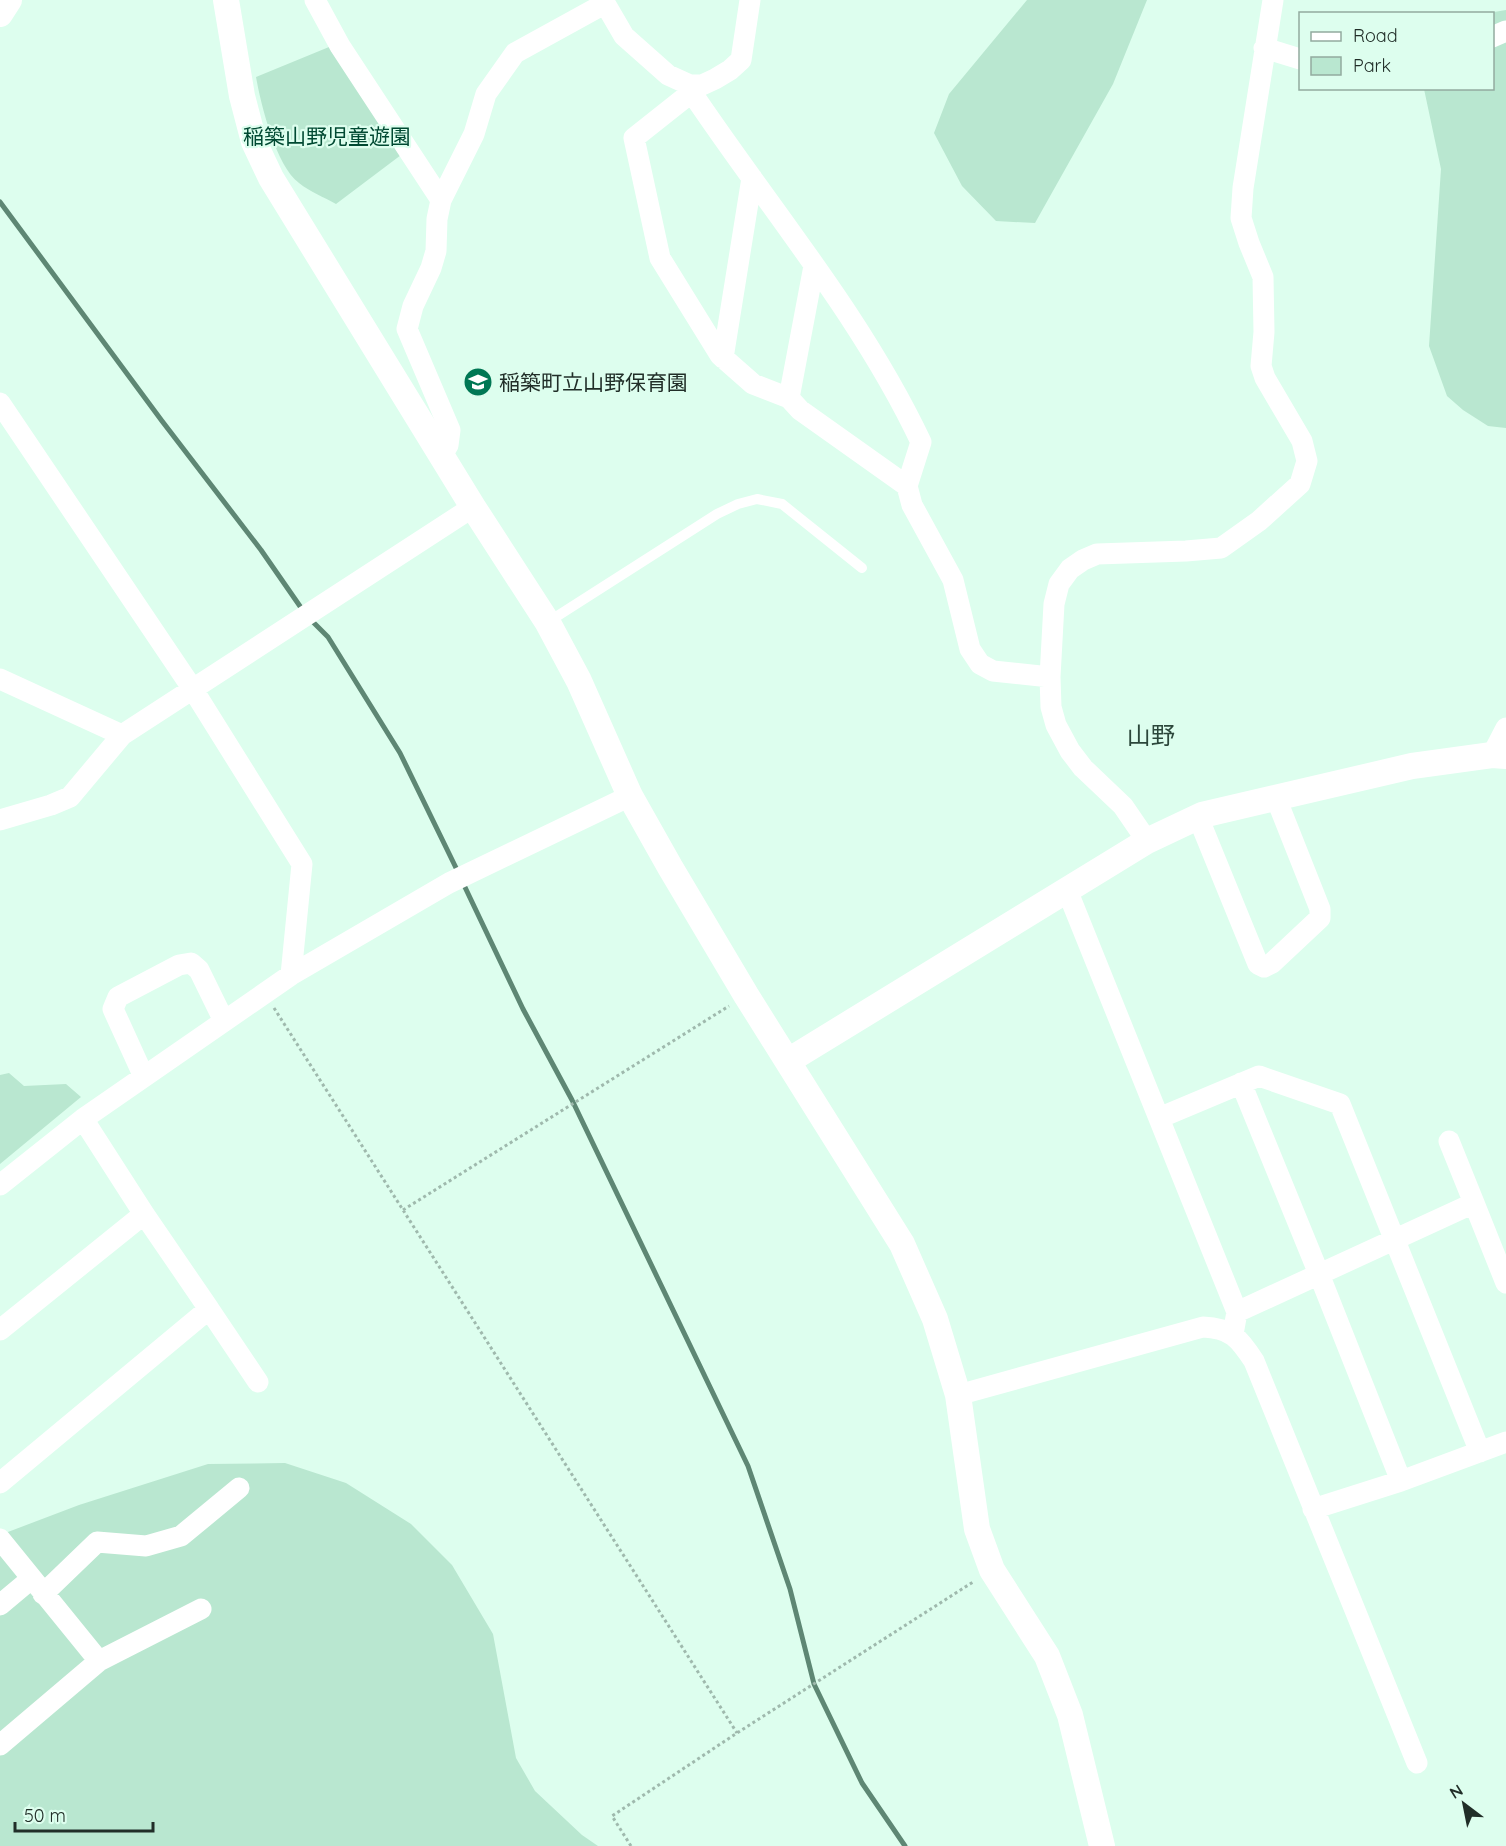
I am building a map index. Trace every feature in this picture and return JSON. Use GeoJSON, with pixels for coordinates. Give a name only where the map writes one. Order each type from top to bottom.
{"type":"FeatureCollection","features":[{"type":"Feature","properties":{"kind":"street"},"geometry":{"type":"LineString","coordinates":[[0,14],[9,0]]}},
{"type":"Feature","properties":{"kind":"street"},"geometry":{"type":"LineString","coordinates":[[226,0],[242,96],[254,142],[271,178],[473,507],[548,622],[579,681],[630,795],[670,867],[746,995],[902,1244],[935,1319],[958,1395],[977,1529],[992,1570],[1047,1656],[1070,1715],[1102,1846]]}},
{"type":"Feature","properties":{"kind":"street"},"geometry":{"type":"LineString","coordinates":[[315,0],[340,46],[441,200]]}},
{"type":"Feature","properties":{"kind":"street"},"geometry":{"type":"LineString","coordinates":[[750,0],[741,60],[730,70],[702,85],[689,88],[634,138],[660,258],[723,358],[753,384],[789,398],[800,410],[907,486]]}},
{"type":"Feature","properties":{"kind":"street"},"geometry":{"type":"LineString","coordinates":[[1147,841],[1123,806],[1083,768],[1070,751],[1056,725],[1051,707],[1050,677],[1054,604],[1059,584],[1070,569],[1083,560],[1097,554],[1221,548],[1259,521],[1300,484],[1307,461],[1305,450],[1265,378],[1261,366],[1264,332],[1263,277],[1248,243],[1241,218],[1243,188],[1273,0]]}},
{"type":"Feature","properties":{"kind":"street"},"geometry":{"type":"LineString","coordinates":[[442,455],[448,445],[450,430],[407,329],[413,306],[436,251],[437,219],[441,200],[474,134],[486,94],[515,53],[604,2],[624,36],[668,75],[689,88],[844,308],[910,418],[921,442],[907,486],[912,505],[953,580],[970,649],[980,664],[993,671],[1050,677]]}},
{"type":"Feature","properties":{"kind":"street"},"geometry":{"type":"LineString","coordinates":[[1264,48],[1299,59]]}},
{"type":"Feature","properties":{"kind":"street"},"geometry":{"type":"LineString","coordinates":[[723,358],[752,178]]}},
{"type":"Feature","properties":{"kind":"street"},"geometry":{"type":"LineString","coordinates":[[789,398],[814,266]]}},
{"type":"Feature","properties":{"kind":"street"},"geometry":{"type":"LineString","coordinates":[[0,403],[192,688],[302,864],[291,975]]}},
{"type":"Feature","properties":{"kind":"street"},"geometry":{"type":"LineString","coordinates":[[0,820],[70,797],[122,735],[473,507]]}},
{"type":"Feature","properties":{"kind":"street"},"geometry":{"type":"LineString","coordinates":[[0,679],[122,735]]}},
{"type":"Feature","properties":{"kind":"street"},"geometry":{"type":"LineString","coordinates":[[788,1061],[1147,841],[1198,817],[1412,766],[1499,756],[1506,728]]}},
{"type":"Feature","properties":{"kind":"street"},"geometry":{"type":"LineString","coordinates":[[0,1185],[83,1119],[291,975],[449,883],[630,795]]}},
{"type":"Feature","properties":{"kind":"street"},"geometry":{"type":"LineString","coordinates":[[1198,817],[1258,964],[1264,967],[1272,963],[1320,918],[1320,909],[1276,798]]}},
{"type":"Feature","properties":{"kind":"street"},"geometry":{"type":"LineString","coordinates":[[1067,890],[1237,1312],[1233,1334]]}},
{"type":"Feature","properties":{"kind":"street"},"geometry":{"type":"LineString","coordinates":[[144,1077],[113,1009],[118,998],[179,965],[190,963],[199,970],[224,1022]]}},
{"type":"Feature","properties":{"kind":"street"},"geometry":{"type":"LineString","coordinates":[[1159,1118],[1259,1076],[1340,1104],[1480,1452]]}},
{"type":"Feature","properties":{"kind":"street"},"geometry":{"type":"LineString","coordinates":[[1241,1083],[1401,1481]]}},
{"type":"Feature","properties":{"kind":"street"},"geometry":{"type":"LineString","coordinates":[[83,1119],[144,1214],[258,1382]]}},
{"type":"Feature","properties":{"kind":"street"},"geometry":{"type":"LineString","coordinates":[[1449,1141],[1506,1283]]}},
{"type":"Feature","properties":{"kind":"street"},"geometry":{"type":"LineString","coordinates":[[1237,1312],[1474,1203]]}},
{"type":"Feature","properties":{"kind":"street"},"geometry":{"type":"LineString","coordinates":[[0,1330],[144,1214]]}},
{"type":"Feature","properties":{"kind":"street"},"geometry":{"type":"LineString","coordinates":[[0,1483],[209,1309]]}},
{"type":"Feature","properties":{"kind":"street"},"geometry":{"type":"LineString","coordinates":[[958,1395],[1203,1327],[1220,1328],[1233,1334],[1254,1360],[1417,1763]]}},
{"type":"Feature","properties":{"kind":"street"},"geometry":{"type":"LineString","coordinates":[[1314,1509],[1401,1481],[1506,1442]]}},
{"type":"Feature","properties":{"kind":"street"},"geometry":{"type":"LineString","coordinates":[[0,1605],[37,1587],[97,1542],[146,1546],[181,1536],[239,1488]]}},
{"type":"Feature","properties":{"kind":"street"},"geometry":{"type":"LineString","coordinates":[[0,1539],[99,1661]]}},
{"type":"Feature","properties":{"kind":"street"},"geometry":{"type":"LineString","coordinates":[[2,1739],[99,1661],[201,1609]]}},
{"type":"Feature","properties":{"kind":"lane"},"geometry":{"type":"LineString","coordinates":[[548,622],[717,514],[738,504],[757,500],[782,504],[862,568]]}},
{"type":"Feature","properties":{"kind":"path"},"geometry":{"type":"LineString","coordinates":[[265,993],[737,1732]]}},
{"type":"Feature","properties":{"kind":"path"},"geometry":{"type":"LineString","coordinates":[[403,1210],[746,995]]}},
{"type":"Feature","properties":{"kind":"path"},"geometry":{"type":"LineString","coordinates":[[631,1846],[612,1816],[737,1732],[992,1570]]}},
{"type":"Feature","properties":{"kind":"green space"},"geometry":{"type":"Polygon","coordinates":[[[1027,0],[1147,0],[1113,84],[1035,223],[996,221],[962,186],[934,133],[949,94],[1027,0]]]}},
{"type":"Feature","properties":{"kind":"green space"},"geometry":{"type":"Polygon","coordinates":[[[1506,10],[1506,428],[1488,426],[1463,410],[1447,396],[1429,346],[1441,169],[1424,90],[1494,90],[1494,12],[1506,10]]]}},
{"type":"Feature","properties":{"kind":"green space","name":"稲築山野児童遊園"},"geometry":{"type":"Polygon","coordinates":[[[329,47],[401,155],[336,204],[299,183],[283,163],[271,134],[256,77],[329,47]]]}},
{"type":"Feature","properties":{"kind":"green space"},"geometry":{"type":"Polygon","coordinates":[[[9,1073],[24,1086],[66,1084],[81,1097],[0,1164],[0,1075],[9,1073]]]}},
{"type":"Feature","properties":{"kind":"green space"},"geometry":{"type":"Polygon","coordinates":[[[285,1463],[346,1483],[411,1524],[452,1565],[493,1634],[516,1758],[535,1791],[582,1835],[598,1846],[0,1846],[0,1535],[79,1505],[208,1464],[285,1463]]]}},
{"type":"Feature","properties":{"kind":"waterway"},"geometry":{"type":"LineString","coordinates":[[0,202],[162,421],[261,550],[304,612]]}},
{"type":"Feature","properties":{"kind":"waterway"},"geometry":{"type":"LineString","coordinates":[[310,619],[328,637],[400,753],[459,874]]}},
{"type":"Feature","properties":{"kind":"waterway"},"geometry":{"type":"LineString","coordinates":[[463,883],[523,1009],[572,1100],[748,1466],[790,1589],[814,1684],[862,1783],[905,1846]]}},
{"type":"Feature","properties":{"kind":"place","name":"稲築町立山野保育園"},"geometry":{"type":"Point","coordinates":[478,382]}},
{"type":"Feature","properties":{"kind":"district","name":"山野"},"geometry":{"type":"Point","coordinates":[1151,735]}}]}
